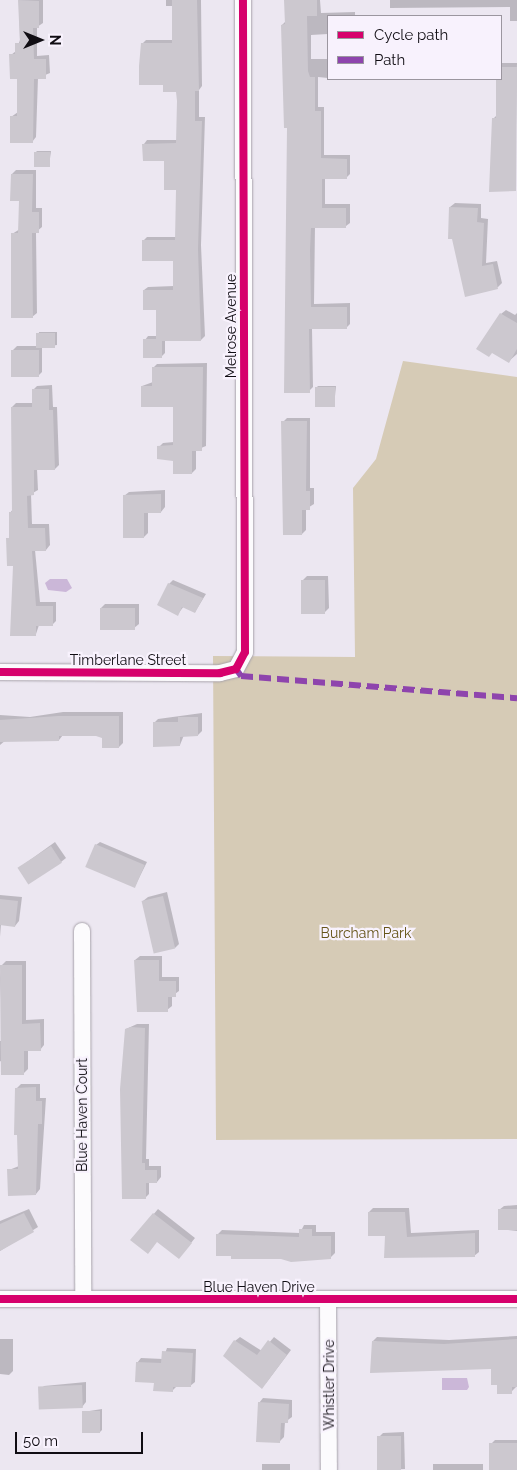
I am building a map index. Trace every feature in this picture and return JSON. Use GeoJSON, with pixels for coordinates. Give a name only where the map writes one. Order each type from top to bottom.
{"type":"FeatureCollection","features":[{"type":"Feature","properties":{"kind":"street","name":"Melrose Avenue"},"geometry":{"type":"LineString","coordinates":[[243,0],[245,652]]}},
{"type":"Feature","properties":{"kind":"street","name":"Timberlane Street"},"geometry":{"type":"LineString","coordinates":[[0,672],[220,673],[236,669],[245,652]]}},
{"type":"Feature","properties":{"kind":"street","name":"Blue Haven Court"},"geometry":{"type":"LineString","coordinates":[[82,931],[83,1298]]}},
{"type":"Feature","properties":{"kind":"street","name":"Blue Haven Drive"},"geometry":{"type":"LineString","coordinates":[[0,1299],[517,1299]]}},
{"type":"Feature","properties":{"kind":"street","name":"Whistler Drive"},"geometry":{"type":"LineString","coordinates":[[328,1300],[329,1470]]}},
{"type":"Feature","properties":{"kind":"green space","name":"Burcham Park"},"geometry":{"type":"Polygon","coordinates":[[[403,361],[517,377],[517,1139],[216,1140],[213,656],[355,657],[353,488],[376,459],[403,361]]]}},
{"type":"Feature","properties":{"kind":"shaded area"},"geometry":{"type":"Polygon","coordinates":[[[50,579],[67,579],[72,588],[66,592],[48,590],[45,583],[50,579]]]}},
{"type":"Feature","properties":{"kind":"shaded area"},"geometry":{"type":"Polygon","coordinates":[[[442,1378],[467,1378],[469,1387],[467,1390],[442,1390],[442,1378]]]}},
{"type":"Feature","properties":{"kind":"building"},"geometry":{"type":"Polygon","coordinates":[[[18,0],[39,1],[39,28],[33,28],[34,59],[46,59],[46,79],[34,79],[33,143],[10,143],[10,116],[17,116],[17,79],[10,79],[9,54],[15,54],[15,43],[20,43],[18,0]]]}},
{"type":"Feature","properties":{"kind":"building"},"geometry":{"type":"Polygon","coordinates":[[[172,0],[197,0],[199,91],[195,91],[195,121],[202,121],[198,249],[201,341],[162,341],[162,358],[143,358],[143,339],[156,339],[156,310],[143,310],[143,290],[173,290],[173,261],[142,261],[142,240],[175,240],[176,190],[164,190],[164,161],[143,161],[142,144],[176,143],[177,101],[176,92],[163,92],[163,85],[139,85],[139,66],[141,43],[172,43],[172,0]]]}},
{"type":"Feature","properties":{"kind":"building"},"geometry":{"type":"Polygon","coordinates":[[[284,0],[317,0],[317,16],[307,16],[308,71],[310,77],[315,77],[315,111],[321,111],[321,158],[347,159],[347,179],[322,179],[322,208],[346,208],[346,228],[311,228],[310,250],[311,307],[347,307],[347,329],[309,329],[310,393],[284,393],[287,128],[284,128],[281,25],[285,24],[284,0]]]}},
{"type":"Feature","properties":{"kind":"building"},"geometry":{"type":"Polygon","coordinates":[[[502,67],[517,67],[516,191],[489,192],[492,118],[496,118],[496,80],[502,80],[502,67]]]}},
{"type":"Feature","properties":{"kind":"building"},"geometry":{"type":"Polygon","coordinates":[[[34,152],[50,152],[50,167],[34,167],[34,152]]]}},
{"type":"Feature","properties":{"kind":"building"},"geometry":{"type":"Polygon","coordinates":[[[11,174],[33,174],[32,212],[39,212],[39,233],[32,233],[33,318],[11,318],[11,233],[18,233],[19,201],[10,201],[11,174]]]}},
{"type":"Feature","properties":{"kind":"building"},"geometry":{"type":"Polygon","coordinates":[[[449,207],[478,208],[477,222],[484,223],[482,266],[493,264],[498,289],[465,297],[452,239],[448,239],[449,207]]]}},
{"type":"Feature","properties":{"kind":"building"},"geometry":{"type":"Polygon","coordinates":[[[500,313],[517,323],[517,349],[509,363],[492,353],[489,357],[476,349],[500,313]]]}},
{"type":"Feature","properties":{"kind":"building"},"geometry":{"type":"Polygon","coordinates":[[[36,333],[55,333],[55,348],[36,348],[36,333]]]}},
{"type":"Feature","properties":{"kind":"building"},"geometry":{"type":"Polygon","coordinates":[[[11,350],[39,350],[39,377],[11,377],[11,350]]]}},
{"type":"Feature","properties":{"kind":"building"},"geometry":{"type":"Polygon","coordinates":[[[152,367],[203,367],[202,451],[192,451],[192,474],[173,474],[173,461],[157,459],[157,446],[173,445],[173,407],[141,407],[141,386],[152,386],[152,367]]]}},
{"type":"Feature","properties":{"kind":"building"},"geometry":{"type":"Polygon","coordinates":[[[315,387],[335,387],[335,407],[315,407],[315,387]]]}},
{"type":"Feature","properties":{"kind":"building"},"geometry":{"type":"Polygon","coordinates":[[[32,389],[49,389],[49,410],[53,410],[55,470],[34,470],[34,495],[27,496],[28,528],[45,528],[46,551],[32,551],[36,606],[53,606],[53,626],[36,626],[36,636],[10,636],[13,566],[7,566],[6,538],[9,538],[9,512],[12,512],[11,407],[32,407],[32,389]]]}},
{"type":"Feature","properties":{"kind":"building"},"geometry":{"type":"Polygon","coordinates":[[[281,421],[307,421],[306,491],[310,491],[310,510],[302,510],[302,535],[283,535],[281,421]]]}},
{"type":"Feature","properties":{"kind":"building"},"geometry":{"type":"Polygon","coordinates":[[[161,494],[161,513],[144,513],[144,538],[123,538],[123,495],[161,494]]]}},
{"type":"Feature","properties":{"kind":"building"},"geometry":{"type":"Polygon","coordinates":[[[301,580],[325,580],[325,614],[301,614],[301,580]]]}},
{"type":"Feature","properties":{"kind":"building"},"geometry":{"type":"Polygon","coordinates":[[[168,583],[203,598],[195,613],[182,607],[178,616],[157,605],[168,583]]]}},
{"type":"Feature","properties":{"kind":"building"},"geometry":{"type":"Polygon","coordinates":[[[100,608],[135,608],[135,630],[100,630],[100,608]]]}},
{"type":"Feature","properties":{"kind":"building"},"geometry":{"type":"Polygon","coordinates":[[[58,716],[119,716],[119,748],[102,748],[102,738],[96,736],[59,736],[59,741],[0,742],[0,720],[58,716]]]}},
{"type":"Feature","properties":{"kind":"building"},"geometry":{"type":"Polygon","coordinates":[[[178,717],[198,717],[198,736],[180,737],[180,746],[153,747],[153,722],[178,722],[178,717]]]}},
{"type":"Feature","properties":{"kind":"building"},"geometry":{"type":"Polygon","coordinates":[[[95,844],[145,865],[135,888],[85,867],[95,844]]]}},
{"type":"Feature","properties":{"kind":"building"},"geometry":{"type":"Polygon","coordinates":[[[51,846],[62,863],[28,885],[17,868],[51,846]]]}},
{"type":"Feature","properties":{"kind":"building"},"geometry":{"type":"Polygon","coordinates":[[[163,896],[175,949],[154,954],[142,901],[163,896]]]}},
{"type":"Feature","properties":{"kind":"building"},"geometry":{"type":"Polygon","coordinates":[[[0,899],[18,901],[15,927],[0,925],[0,899]]]}},
{"type":"Feature","properties":{"kind":"building"},"geometry":{"type":"Polygon","coordinates":[[[134,960],[159,960],[159,981],[176,981],[176,997],[168,997],[168,1012],[137,1012],[134,960]]]}},
{"type":"Feature","properties":{"kind":"building"},"geometry":{"type":"Polygon","coordinates":[[[0,965],[22,965],[22,1024],[40,1023],[41,1051],[24,1051],[24,1075],[1,1075],[0,965]]]}},
{"type":"Feature","properties":{"kind":"building"},"geometry":{"type":"Polygon","coordinates":[[[131,1027],[145,1028],[142,1163],[145,1163],[145,1170],[157,1170],[157,1183],[146,1183],[146,1199],[122,1199],[120,1089],[125,1029],[131,1027]]]}},
{"type":"Feature","properties":{"kind":"building"},"geometry":{"type":"Polygon","coordinates":[[[36,1087],[36,1101],[42,1101],[42,1124],[38,1124],[36,1195],[8,1196],[7,1169],[18,1169],[17,1135],[14,1135],[15,1088],[36,1087]]]}},
{"type":"Feature","properties":{"kind":"building"},"geometry":{"type":"Polygon","coordinates":[[[498,1209],[517,1209],[517,1230],[498,1230],[498,1209]]]}},
{"type":"Feature","properties":{"kind":"building"},"geometry":{"type":"Polygon","coordinates":[[[368,1212],[405,1212],[407,1237],[475,1233],[475,1257],[384,1258],[385,1236],[368,1236],[368,1212]]]}},
{"type":"Feature","properties":{"kind":"building"},"geometry":{"type":"Polygon","coordinates":[[[24,1213],[34,1232],[0,1251],[0,1224],[24,1213]]]}},
{"type":"Feature","properties":{"kind":"building"},"geometry":{"type":"Polygon","coordinates":[[[153,1213],[192,1243],[179,1259],[157,1242],[148,1254],[130,1240],[153,1213]]]}},
{"type":"Feature","properties":{"kind":"building"},"geometry":{"type":"Polygon","coordinates":[[[299,1229],[312,1229],[312,1236],[331,1236],[331,1259],[291,1262],[281,1259],[231,1259],[231,1256],[216,1256],[216,1234],[299,1237],[299,1229]]]}},
{"type":"Feature","properties":{"kind":"building"},"geometry":{"type":"Polygon","coordinates":[[[517,1339],[517,1387],[512,1387],[512,1394],[497,1394],[497,1385],[491,1385],[491,1369],[370,1373],[372,1341],[444,1344],[517,1339]]]}},
{"type":"Feature","properties":{"kind":"building"},"geometry":{"type":"Polygon","coordinates":[[[234,1340],[257,1355],[268,1340],[287,1355],[262,1389],[223,1356],[234,1340]]]}},
{"type":"Feature","properties":{"kind":"building"},"geometry":{"type":"Polygon","coordinates":[[[162,1351],[193,1353],[191,1387],[173,1387],[173,1392],[153,1391],[154,1383],[135,1382],[136,1362],[161,1363],[162,1351]]]}},
{"type":"Feature","properties":{"kind":"building"},"geometry":{"type":"Polygon","coordinates":[[[82,1385],[83,1408],[39,1410],[38,1387],[82,1385]]]}},
{"type":"Feature","properties":{"kind":"building"},"geometry":{"type":"Polygon","coordinates":[[[258,1402],[289,1404],[288,1423],[281,1423],[280,1443],[256,1442],[258,1402]]]}},
{"type":"Feature","properties":{"kind":"building"},"geometry":{"type":"Polygon","coordinates":[[[82,1411],[100,1411],[100,1433],[82,1433],[82,1411]]]}},
{"type":"Feature","properties":{"kind":"building"},"geometry":{"type":"Polygon","coordinates":[[[377,1436],[401,1436],[401,1470],[377,1470],[377,1436]]]}},
{"type":"Feature","properties":{"kind":"building"},"geometry":{"type":"Polygon","coordinates":[[[489,1443],[517,1443],[517,1470],[489,1470],[489,1443]]]}},
{"type":"Feature","properties":{"kind":"marked path"},"geometry":{"type":"LineString","coordinates":[[236,669],[241,676],[517,698]]}},
{"type":"Feature","properties":{"kind":"cycle path"},"geometry":{"type":"LineString","coordinates":[[0,672],[220,673],[236,669],[245,652],[243,0]]}},
{"type":"Feature","properties":{"kind":"cycle path"},"geometry":{"type":"LineString","coordinates":[[0,1299],[517,1299]]}}]}
